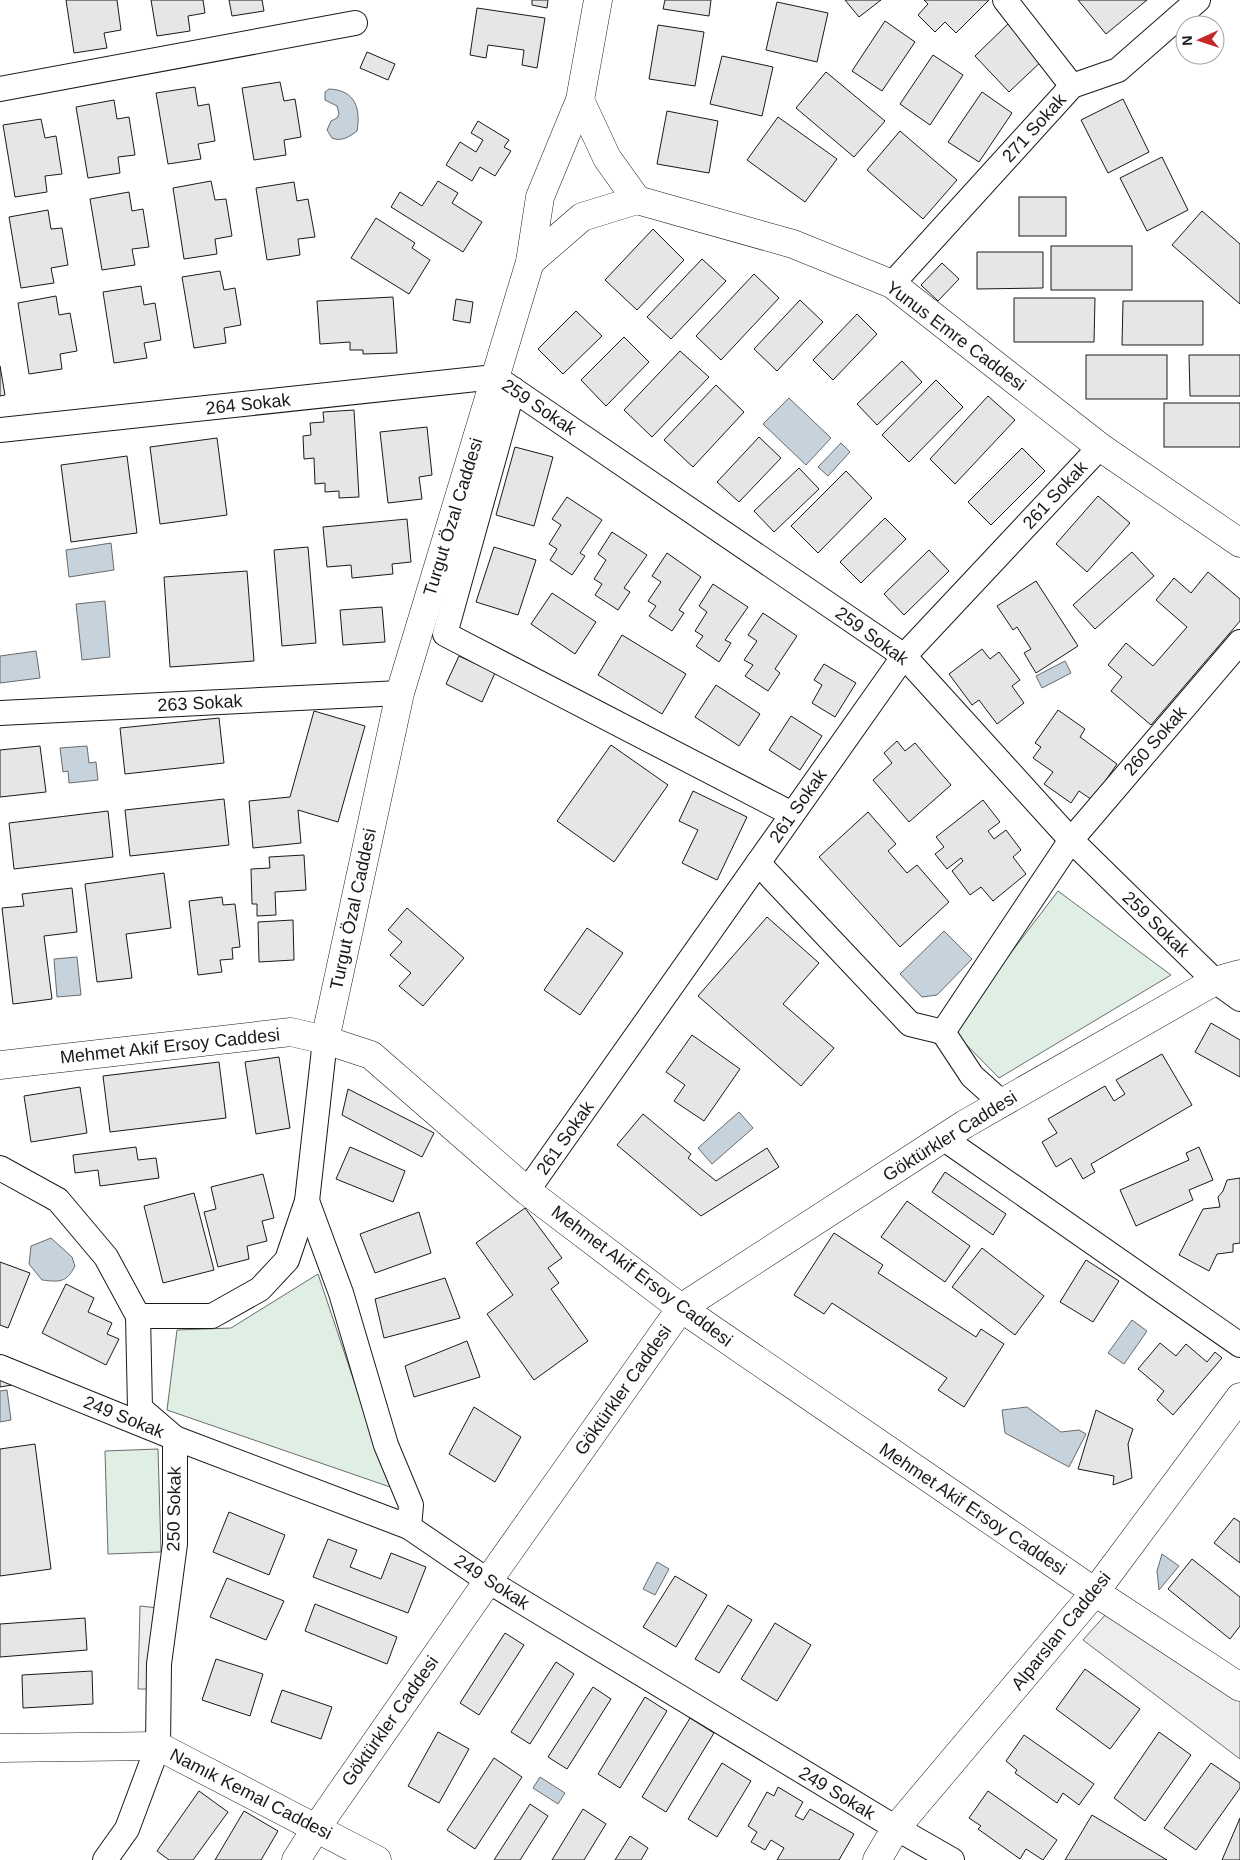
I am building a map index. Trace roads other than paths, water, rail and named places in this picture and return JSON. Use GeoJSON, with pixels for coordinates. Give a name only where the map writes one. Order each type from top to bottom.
{"type":"FeatureCollection","features":[{"type":"Feature","properties":{"kind":"street","name":"Turgut Özal Caddesi"},"geometry":{"type":"LineString","coordinates":[[325,1040],[400,693],[504,383],[530,262],[540,197],[580,100],[598,0]]}},
{"type":"Feature","properties":{"kind":"street"},"geometry":{"type":"LineString","coordinates":[[1005,0],[1072,86]]}},
{"type":"Feature","properties":{"kind":"street","name":"271 Sokak"},"geometry":{"type":"LineString","coordinates":[[892,284],[1072,86],[1118,70],[1198,0]]}},
{"type":"Feature","properties":{"kind":"street"},"geometry":{"type":"LineString","coordinates":[[0,89],[355,23]]}},
{"type":"Feature","properties":{"kind":"street"},"geometry":{"type":"LineString","coordinates":[[530,262],[582,217],[636,200],[607,158],[580,100]]}},
{"type":"Feature","properties":{"kind":"street","name":"Yunus Emre Caddesi"},"geometry":{"type":"LineString","coordinates":[[636,200],[793,244],[892,284],[1100,447],[1240,543]]}},
{"type":"Feature","properties":{"kind":"street"},"geometry":{"type":"LineString","coordinates":[[504,383],[445,634],[792,814]]}},
{"type":"Feature","properties":{"kind":"street","name":"264 Sokak"},"geometry":{"type":"LineString","coordinates":[[0,430],[504,383]]}},
{"type":"Feature","properties":{"kind":"street","name":"259 Sokak"},"geometry":{"type":"LineString","coordinates":[[504,383],[904,656],[1070,840],[1228,978],[1240,999]]}},
{"type":"Feature","properties":{"kind":"street","name":"261 Sokak"},"geometry":{"type":"LineString","coordinates":[[528,1191],[904,656],[1100,447]]}},
{"type":"Feature","properties":{"kind":"street","name":"260 Sokak"},"geometry":{"type":"LineString","coordinates":[[943,1032],[1070,840],[1240,642]]}},
{"type":"Feature","properties":{"kind":"street","name":"263 Sokak"},"geometry":{"type":"LineString","coordinates":[[0,713],[400,693]]}},
{"type":"Feature","properties":{"kind":"street"},"geometry":{"type":"LineString","coordinates":[[758,863],[910,1024],[943,1032],[972,1076],[1002,1103]]}},
{"type":"Feature","properties":{"kind":"street","name":"Göktürkler Caddesi"},"geometry":{"type":"LineString","coordinates":[[296,1860],[488,1581],[680,1308],[943,1138],[1002,1103],[1228,978]]}},
{"type":"Feature","properties":{"kind":"street","name":"Mehmet Akif Ersoy Caddesi"},"geometry":{"type":"LineString","coordinates":[[0,1065],[291,1032],[325,1040],[371,1055],[528,1191],[680,1308],[1095,1592],[1240,1687]]}},
{"type":"Feature","properties":{"kind":"street"},"geometry":{"type":"LineString","coordinates":[[138,1316],[212,1316],[260,1288],[287,1260],[307,1201],[325,1040]]}},
{"type":"Feature","properties":{"kind":"street"},"geometry":{"type":"LineString","coordinates":[[943,1138],[1240,1345]]}},
{"type":"Feature","properties":{"kind":"street"},"geometry":{"type":"LineString","coordinates":[[0,1168],[58,1200],[106,1257],[138,1316],[140,1408],[176,1438]]}},
{"type":"Feature","properties":{"kind":"street"},"geometry":{"type":"LineString","coordinates":[[307,1201],[341,1293],[386,1445],[411,1505],[409,1527]]}},
{"type":"Feature","properties":{"kind":"street","name":"249 Sokak"},"geometry":{"type":"LineString","coordinates":[[0,1367],[176,1438],[409,1527],[488,1581],[952,1860]]}},
{"type":"Feature","properties":{"kind":"street","name":"Alparslan Caddesi"},"geometry":{"type":"LineString","coordinates":[[877,1860],[896,1828],[1095,1592],[1240,1397]]}},
{"type":"Feature","properties":{"kind":"street","name":"250 Sokak"},"geometry":{"type":"LineString","coordinates":[[105,1860],[127,1829],[158,1746],[159,1664],[175,1544],[176,1438]]}},
{"type":"Feature","properties":{"kind":"street","name":"Namık Kemal Caddesi"},"geometry":{"type":"LineString","coordinates":[[0,1748],[158,1746],[317,1827],[377,1860]]}}]}
